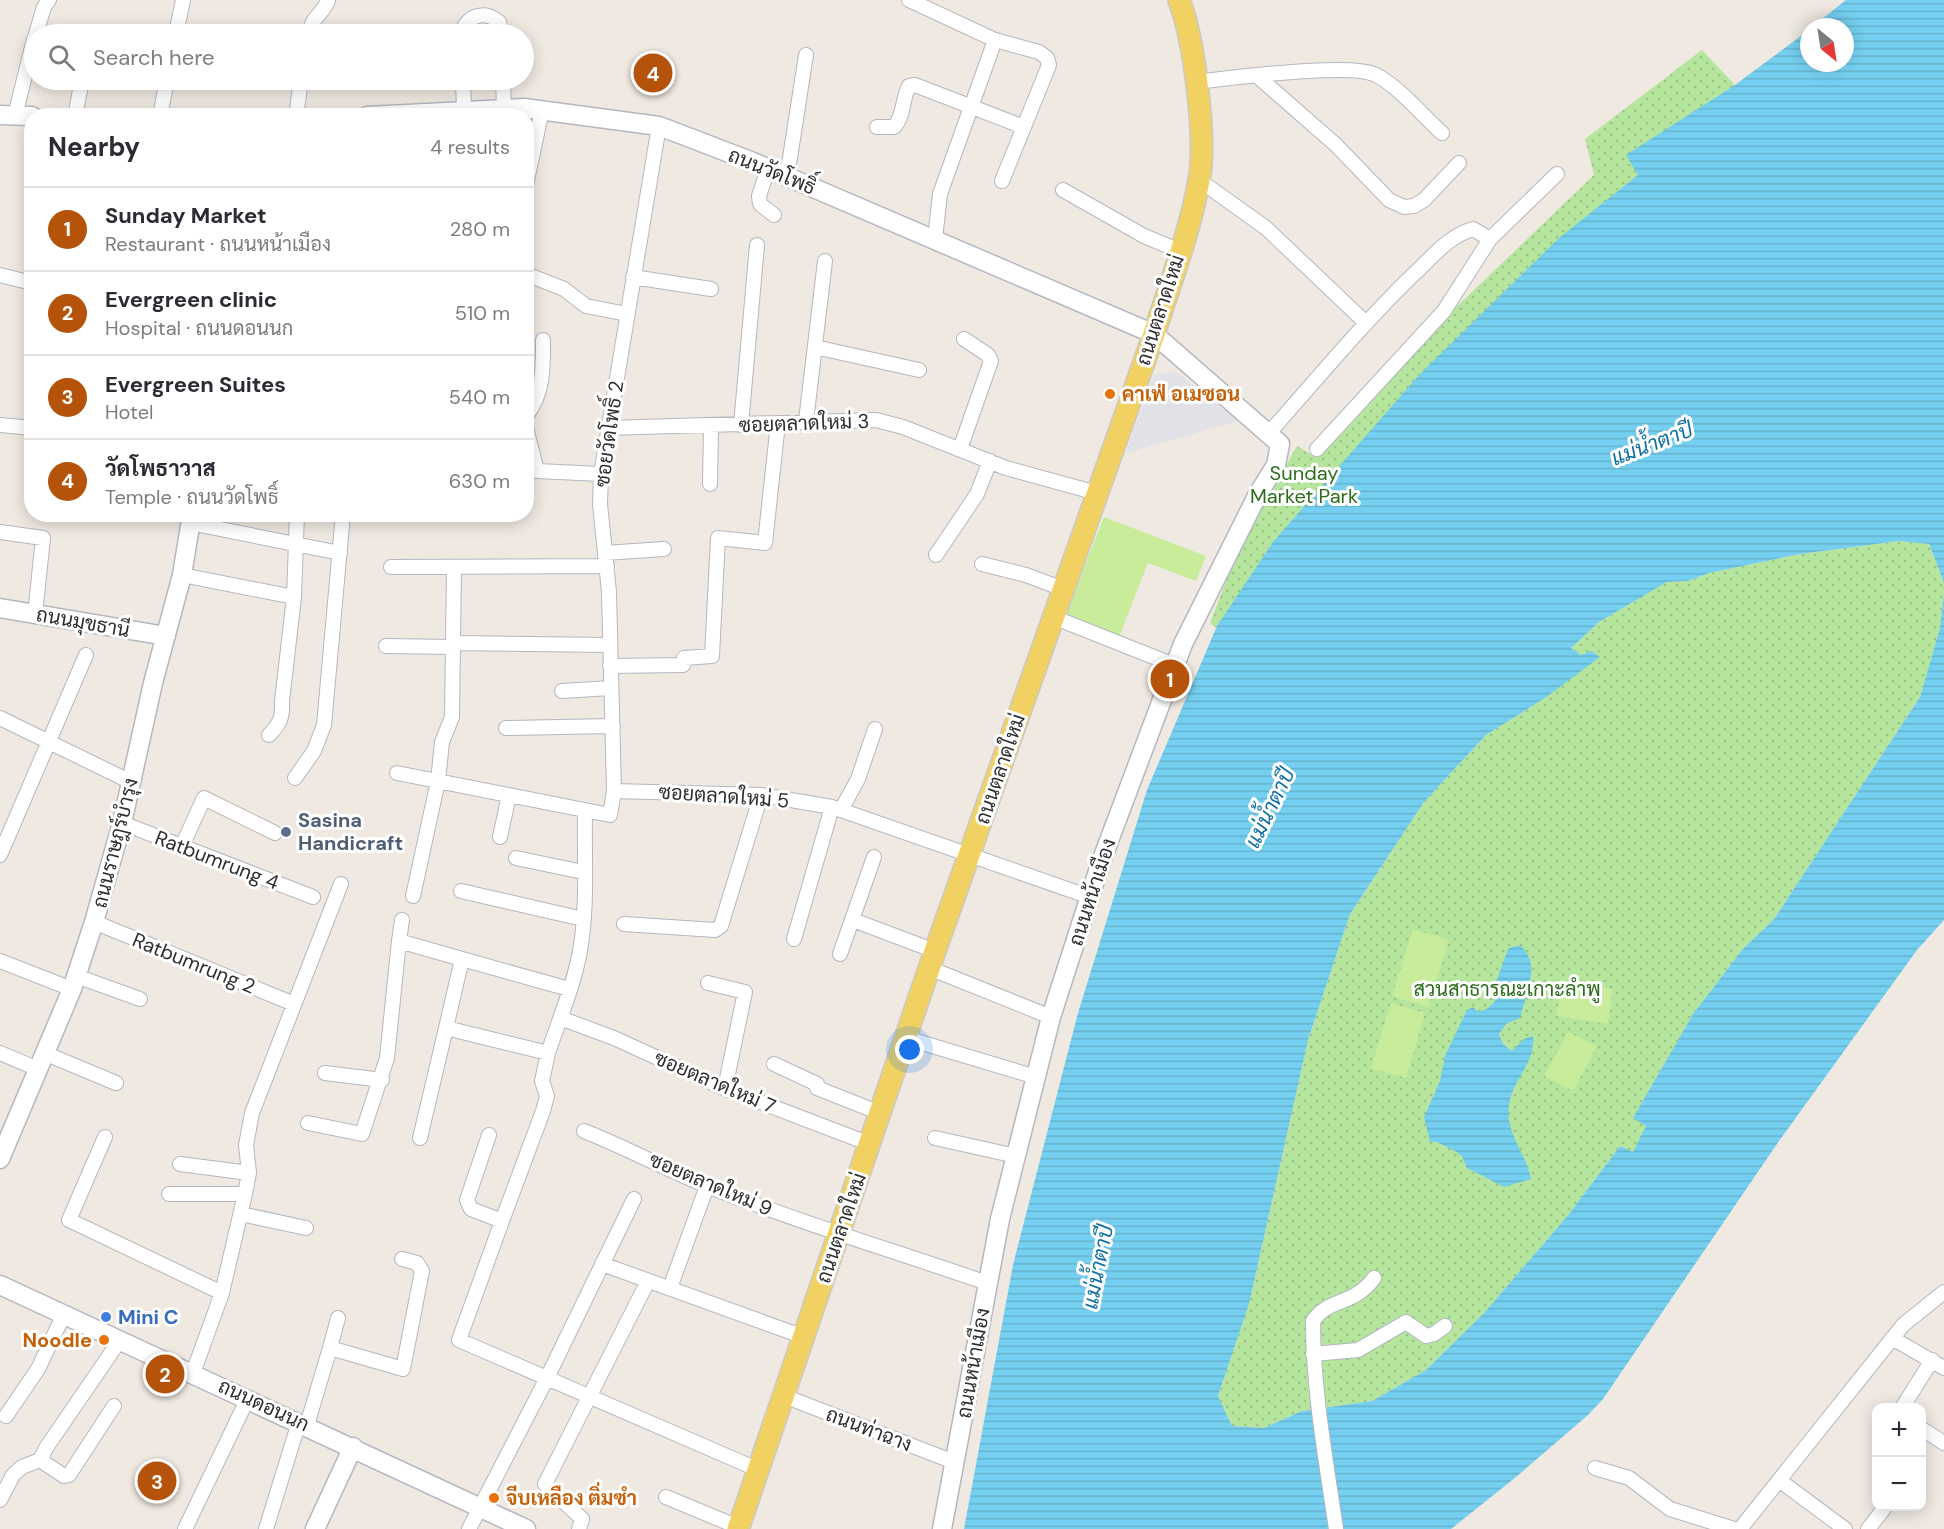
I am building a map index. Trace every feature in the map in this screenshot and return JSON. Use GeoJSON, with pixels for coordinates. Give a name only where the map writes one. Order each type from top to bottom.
{"type":"FeatureCollection","features":[{"type":"Feature","properties":{"kind":"main road","name":"ถนนตลาดใหม่"},"geometry":{"type":"LineString","coordinates":[[738,1528],[932,960],[1154,334],[1180,251],[1199,180],[1202,152],[1196,82],[1179,0]]}},
{"type":"Feature","properties":{"kind":"street"},"geometry":{"type":"LineString","coordinates":[[39,24],[44,7],[49,0]]}},
{"type":"Feature","properties":{"kind":"street"},"geometry":{"type":"LineString","coordinates":[[178,24],[183,0]]}},
{"type":"Feature","properties":{"kind":"street"},"geometry":{"type":"LineString","coordinates":[[312,24],[315,16],[324,8],[328,0]]}},
{"type":"Feature","properties":{"kind":"street"},"geometry":{"type":"LineString","coordinates":[[912,0],[995,40],[1039,52],[1047,58],[1049,65],[1002,181]]}},
{"type":"Feature","properties":{"kind":"street"},"geometry":{"type":"LineString","coordinates":[[464,24],[469,19],[486,17],[499,24]]}},
{"type":"Feature","properties":{"kind":"street"},"geometry":{"type":"LineString","coordinates":[[935,239],[940,194],[995,40]]}},
{"type":"Feature","properties":{"kind":"street"},"geometry":{"type":"LineString","coordinates":[[787,177],[806,55]]}},
{"type":"Feature","properties":{"kind":"street"},"geometry":{"type":"LineString","coordinates":[[1196,82],[1256,75],[1358,70],[1376,75],[1442,132]]}},
{"type":"Feature","properties":{"kind":"street"},"geometry":{"type":"LineString","coordinates":[[1256,75],[1336,145],[1389,200],[1404,207],[1414,206],[1424,200],[1459,164]]}},
{"type":"Feature","properties":{"kind":"street"},"geometry":{"type":"LineString","coordinates":[[15,116],[24,80]]}},
{"type":"Feature","properties":{"kind":"street"},"geometry":{"type":"LineString","coordinates":[[877,127],[894,127],[898,123],[905,93],[909,86],[915,85],[1024,127]]}},
{"type":"Feature","properties":{"kind":"street"},"geometry":{"type":"LineString","coordinates":[[76,108],[79,90]]}},
{"type":"Feature","properties":{"kind":"street"},"geometry":{"type":"LineString","coordinates":[[162,108],[165,90]]}},
{"type":"Feature","properties":{"kind":"street"},"geometry":{"type":"LineString","coordinates":[[297,108],[300,90]]}},
{"type":"Feature","properties":{"kind":"street"},"geometry":{"type":"LineString","coordinates":[[463,90],[464,108]]}},
{"type":"Feature","properties":{"kind":"street"},"geometry":{"type":"LineString","coordinates":[[503,90],[504,108]]}},
{"type":"Feature","properties":{"kind":"street","name":"ถนนวัดโพธิ์"},"geometry":{"type":"LineString","coordinates":[[534,110],[659,126],[935,239],[1154,334]]}},
{"type":"Feature","properties":{"kind":"street"},"geometry":{"type":"LineString","coordinates":[[534,148],[542,110]]}},
{"type":"Feature","properties":{"kind":"street","name":"ซอยวัดโพธิ์ 2"},"geometry":{"type":"LineString","coordinates":[[585,811],[610,815],[614,791],[606,560],[600,504],[601,474],[659,126]]}},
{"type":"Feature","properties":{"kind":"street"},"geometry":{"type":"LineString","coordinates":[[768,169],[759,196],[760,204],[774,216]]}},
{"type":"Feature","properties":{"kind":"street"},"geometry":{"type":"LineString","coordinates":[[1317,448],[1444,311],[1490,239],[1557,174]]}},
{"type":"Feature","properties":{"kind":"street"},"geometry":{"type":"LineString","coordinates":[[1199,180],[1266,228],[1366,323]]}},
{"type":"Feature","properties":{"kind":"street"},"geometry":{"type":"LineString","coordinates":[[1063,190],[1144,236],[1180,251]]}},
{"type":"Feature","properties":{"kind":"street"},"geometry":{"type":"LineString","coordinates":[[1154,334],[1269,434],[1366,323],[1459,233],[1473,229],[1490,239]]}},
{"type":"Feature","properties":{"kind":"street"},"geometry":{"type":"LineString","coordinates":[[741,425],[757,245]]}},
{"type":"Feature","properties":{"kind":"street"},"geometry":{"type":"LineString","coordinates":[[806,421],[825,261]]}},
{"type":"Feature","properties":{"kind":"street"},"geometry":{"type":"LineString","coordinates":[[0,275],[24,281]]}},
{"type":"Feature","properties":{"kind":"street"},"geometry":{"type":"LineString","coordinates":[[534,277],[564,290],[586,306],[627,314]]}},
{"type":"Feature","properties":{"kind":"street"},"geometry":{"type":"LineString","coordinates":[[633,277],[711,289]]}},
{"type":"Feature","properties":{"kind":"street"},"geometry":{"type":"LineString","coordinates":[[960,449],[991,361],[988,355],[964,339]]}},
{"type":"Feature","properties":{"kind":"street"},"geometry":{"type":"LineString","coordinates":[[534,404],[542,384],[543,340]]}},
{"type":"Feature","properties":{"kind":"street"},"geometry":{"type":"LineString","coordinates":[[815,347],[919,370]]}},
{"type":"Feature","properties":{"kind":"street","name":"ซอยตลาดใหม่ 3"},"geometry":{"type":"LineString","coordinates":[[608,428],[876,420],[990,461],[1097,493]]}},
{"type":"Feature","properties":{"kind":"street"},"geometry":{"type":"LineString","coordinates":[[610,666],[683,665],[684,658],[712,656],[718,538],[765,543],[778,423]]}},
{"type":"Feature","properties":{"kind":"street"},"geometry":{"type":"LineString","coordinates":[[0,425],[24,427]]}},
{"type":"Feature","properties":{"kind":"street"},"geometry":{"type":"LineString","coordinates":[[710,484],[711,426]]}},
{"type":"Feature","properties":{"kind":"street","name":"ถนนหน้าเมือง"},"geometry":{"type":"LineString","coordinates":[[942,1529],[1000,1219],[1051,1017],[1090,897],[1174,665],[1247,515],[1276,465],[1280,444],[1269,434]]}},
{"type":"Feature","properties":{"kind":"street"},"geometry":{"type":"LineString","coordinates":[[936,555],[977,494],[990,461]]}},
{"type":"Feature","properties":{"kind":"street"},"geometry":{"type":"LineString","coordinates":[[534,471],[601,474]]}},
{"type":"Feature","properties":{"kind":"street","name":"ถนนราษฎร์บำรุง"},"geometry":{"type":"LineString","coordinates":[[0,1159],[74,982],[94,922],[122,823],[130,782],[182,575],[191,522]]}},
{"type":"Feature","properties":{"kind":"street"},"geometry":{"type":"LineString","coordinates":[[203,522],[297,546],[340,553]]}},
{"type":"Feature","properties":{"kind":"street"},"geometry":{"type":"LineString","coordinates":[[269,735],[280,724],[283,713],[282,701],[294,597],[297,522]]}},
{"type":"Feature","properties":{"kind":"street"},"geometry":{"type":"LineString","coordinates":[[295,777],[314,751],[324,725],[343,522]]}},
{"type":"Feature","properties":{"kind":"street"},"geometry":{"type":"LineString","coordinates":[[0,532],[43,538],[35,614]]}},
{"type":"Feature","properties":{"kind":"street"},"geometry":{"type":"LineString","coordinates":[[391,567],[454,568],[606,560],[664,549]]}},
{"type":"Feature","properties":{"kind":"street"},"geometry":{"type":"LineString","coordinates":[[982,564],[1026,575],[1063,589]]}},
{"type":"Feature","properties":{"kind":"street"},"geometry":{"type":"LineString","coordinates":[[413,896],[438,781],[442,742],[452,717],[454,568]]}},
{"type":"Feature","properties":{"kind":"street"},"geometry":{"type":"LineString","coordinates":[[182,575],[294,597]]}},
{"type":"Feature","properties":{"kind":"street","name":"ถนนมุขธานี"},"geometry":{"type":"LineString","coordinates":[[0,608],[166,636]]}},
{"type":"Feature","properties":{"kind":"street"},"geometry":{"type":"LineString","coordinates":[[1053,617],[1174,665]]}},
{"type":"Feature","properties":{"kind":"street"},"geometry":{"type":"LineString","coordinates":[[386,646],[610,645]]}},
{"type":"Feature","properties":{"kind":"street"},"geometry":{"type":"LineString","coordinates":[[0,855],[87,655]]}},
{"type":"Feature","properties":{"kind":"street"},"geometry":{"type":"LineString","coordinates":[[562,691],[611,688]]}},
{"type":"Feature","properties":{"kind":"street"},"geometry":{"type":"LineString","coordinates":[[0,718],[130,782]]}},
{"type":"Feature","properties":{"kind":"street"},"geometry":{"type":"LineString","coordinates":[[506,728],[613,726]]}},
{"type":"Feature","properties":{"kind":"street"},"geometry":{"type":"LineString","coordinates":[[794,939],[837,809],[858,779],[875,729]]}},
{"type":"Feature","properties":{"kind":"street"},"geometry":{"type":"LineString","coordinates":[[397,773],[585,811],[583,919],[580,951],[548,1053],[542,1081],[547,1096],[459,1340],[759,1470]]}},
{"type":"Feature","properties":{"kind":"street","name":"ซอยตลาดใหม่ 5"},"geometry":{"type":"LineString","coordinates":[[614,791],[761,795],[837,809],[1090,897]]}},
{"type":"Feature","properties":{"kind":"street"},"geometry":{"type":"LineString","coordinates":[[500,837],[509,795]]}},
{"type":"Feature","properties":{"kind":"street"},"geometry":{"type":"LineString","coordinates":[[624,924],[715,930],[721,926],[761,795]]}},
{"type":"Feature","properties":{"kind":"street"},"geometry":{"type":"LineString","coordinates":[[182,846],[204,798],[275,833]]}},
{"type":"Feature","properties":{"kind":"street","name":"Ratbumrung 4"},"geometry":{"type":"LineString","coordinates":[[122,823],[313,897]]}},
{"type":"Feature","properties":{"kind":"street"},"geometry":{"type":"LineString","coordinates":[[840,954],[874,857]]}},
{"type":"Feature","properties":{"kind":"street"},"geometry":{"type":"LineString","coordinates":[[516,858],[584,872]]}},
{"type":"Feature","properties":{"kind":"street"},"geometry":{"type":"LineString","coordinates":[[193,1373],[222,1293],[241,1214],[249,1173],[246,1145],[252,1113],[341,884]]}},
{"type":"Feature","properties":{"kind":"street"},"geometry":{"type":"LineString","coordinates":[[461,891],[583,919]]}},
{"type":"Feature","properties":{"kind":"street"},"geometry":{"type":"LineString","coordinates":[[308,1123],[362,1134],[382,1080],[387,1058],[402,920]]}},
{"type":"Feature","properties":{"kind":"street"},"geometry":{"type":"LineString","coordinates":[[853,920],[1051,1017]]}},
{"type":"Feature","properties":{"kind":"street","name":"Ratbumrung 2"},"geometry":{"type":"LineString","coordinates":[[94,922],[294,1004]]}},
{"type":"Feature","properties":{"kind":"street"},"geometry":{"type":"LineString","coordinates":[[399,942],[569,989]]}},
{"type":"Feature","properties":{"kind":"street"},"geometry":{"type":"LineString","coordinates":[[420,1138],[462,959]]}},
{"type":"Feature","properties":{"kind":"street"},"geometry":{"type":"LineString","coordinates":[[0,961],[140,999]]}},
{"type":"Feature","properties":{"kind":"street"},"geometry":{"type":"LineString","coordinates":[[708,983],[745,992],[725,1088]]}},
{"type":"Feature","properties":{"kind":"street","name":"ซอยตลาดใหม่ 7"},"geometry":{"type":"LineString","coordinates":[[560,1018],[614,1038],[725,1088],[870,1144]]}},
{"type":"Feature","properties":{"kind":"street"},"geometry":{"type":"LineString","coordinates":[[446,1028],[548,1053]]}},
{"type":"Feature","properties":{"kind":"street"},"geometry":{"type":"LineString","coordinates":[[906,1038],[1036,1077]]}},
{"type":"Feature","properties":{"kind":"street"},"geometry":{"type":"LineString","coordinates":[[0,1053],[41,1061],[116,1083]]}},
{"type":"Feature","properties":{"kind":"street"},"geometry":{"type":"LineString","coordinates":[[774,1064],[817,1084],[817,1088],[880,1113]]}},
{"type":"Feature","properties":{"kind":"street"},"geometry":{"type":"LineString","coordinates":[[325,1073],[382,1080]]}},
{"type":"Feature","properties":{"kind":"street","name":"ซอยตลาดใหม่ 9"},"geometry":{"type":"LineString","coordinates":[[584,1131],[628,1148],[707,1186],[987,1283]]}},
{"type":"Feature","properties":{"kind":"street"},"geometry":{"type":"LineString","coordinates":[[489,1135],[467,1200],[471,1209],[502,1221]]}},
{"type":"Feature","properties":{"kind":"street"},"geometry":{"type":"LineString","coordinates":[[105,1137],[69,1220],[222,1293]]}},
{"type":"Feature","properties":{"kind":"street"},"geometry":{"type":"LineString","coordinates":[[934,1138],[1016,1156]]}},
{"type":"Feature","properties":{"kind":"street"},"geometry":{"type":"LineString","coordinates":[[180,1164],[249,1173]]}},
{"type":"Feature","properties":{"kind":"street"},"geometry":{"type":"LineString","coordinates":[[670,1288],[707,1186]]}},
{"type":"Feature","properties":{"kind":"street"},"geometry":{"type":"LineString","coordinates":[[169,1194],[245,1194]]}},
{"type":"Feature","properties":{"kind":"street"},"geometry":{"type":"LineString","coordinates":[[469,1529],[547,1378],[634,1199]]}},
{"type":"Feature","properties":{"kind":"street"},"geometry":{"type":"LineString","coordinates":[[241,1214],[306,1228]]}},
{"type":"Feature","properties":{"kind":"street"},"geometry":{"type":"LineString","coordinates":[[330,1348],[398,1370],[403,1369],[422,1271],[417,1263],[402,1259]]}},
{"type":"Feature","properties":{"kind":"street"},"geometry":{"type":"LineString","coordinates":[[602,1264],[804,1337]]}},
{"type":"Feature","properties":{"kind":"street"},"geometry":{"type":"LineString","coordinates":[[1336,1529],[1313,1354],[1313,1322],[1331,1305],[1357,1296],[1374,1278]]}},
{"type":"Feature","properties":{"kind":"street"},"geometry":{"type":"LineString","coordinates":[[579,1529],[582,1519],[546,1484],[648,1281]]}},
{"type":"Feature","properties":{"kind":"street","name":"ถนนดอนนก"},"geometry":{"type":"LineString","coordinates":[[0,1285],[303,1423],[526,1529]]}},
{"type":"Feature","properties":{"kind":"street"},"geometry":{"type":"LineString","coordinates":[[1740,1529],[1903,1325],[1944,1292]]}},
{"type":"Feature","properties":{"kind":"street"},"geometry":{"type":"LineString","coordinates":[[6,1416],[38,1369],[64,1314]]}},
{"type":"Feature","properties":{"kind":"street"},"geometry":{"type":"LineString","coordinates":[[266,1529],[330,1348],[338,1318]]}},
{"type":"Feature","properties":{"kind":"street"},"geometry":{"type":"LineString","coordinates":[[1313,1354],[1358,1350],[1406,1323],[1426,1335],[1434,1334],[1445,1326]]}},
{"type":"Feature","properties":{"kind":"street"},"geometry":{"type":"LineString","coordinates":[[1892,1338],[1938,1364],[1905,1403]]}},
{"type":"Feature","properties":{"kind":"street"},"geometry":{"type":"LineString","coordinates":[[0,1500],[13,1475],[22,1467],[40,1460],[120,1340]]}},
{"type":"Feature","properties":{"kind":"street","name":"ถนนท่าฉาง"},"geometry":{"type":"LineString","coordinates":[[784,1396],[954,1462]]}},
{"type":"Feature","properties":{"kind":"street"},"geometry":{"type":"LineString","coordinates":[[185,1529],[248,1398]]}},
{"type":"Feature","properties":{"kind":"street"},"geometry":{"type":"LineString","coordinates":[[40,1460],[64,1476],[69,1475],[114,1406]]}},
{"type":"Feature","properties":{"kind":"street"},"geometry":{"type":"LineString","coordinates":[[1926,1432],[1944,1443]]}},
{"type":"Feature","properties":{"kind":"street"},"geometry":{"type":"LineString","coordinates":[[315,1529],[353,1447]]}},
{"type":"Feature","properties":{"kind":"street"},"geometry":{"type":"LineString","coordinates":[[1595,1468],[1629,1478],[1670,1509],[1734,1529]]}},
{"type":"Feature","properties":{"kind":"street"},"geometry":{"type":"LineString","coordinates":[[1779,1480],[1845,1529]]}},
{"type":"Feature","properties":{"kind":"street"},"geometry":{"type":"LineString","coordinates":[[666,1497],[738,1528]]}},
{"type":"Feature","properties":{"kind":"street"},"geometry":{"type":"LineString","coordinates":[[1868,1529],[1882,1511]]}},
{"type":"Feature","properties":{"kind":"shaded area"},"geometry":{"type":"Polygon","coordinates":[[[1176,372],[1238,421],[1126,453],[1153,375],[1176,372]]]}},
{"type":"Feature","properties":{"kind":"green space","name":"Sunday Market Park"},"geometry":{"type":"Polygon","coordinates":[[[1702,50],[1735,85],[1223,633],[1210,623],[1237,553],[1297,446],[1314,456],[1427,335],[1594,175],[1585,139],[1702,50]]]}},
{"type":"Feature","properties":{"kind":"green space"},"geometry":{"type":"Polygon","coordinates":[[[1104,517],[1206,556],[1196,581],[1148,563],[1119,637],[1065,616],[1104,517]]]}},
{"type":"Feature","properties":{"kind":"green space","name":"สวนสาธารณะเกาะลำพู"},"geometry":{"type":"Polygon","coordinates":[[[1899,541],[1929,544],[1944,583],[1940,628],[1920,697],[1774,919],[1742,950],[1693,1014],[1634,1118],[1647,1126],[1633,1153],[1620,1146],[1569,1214],[1484,1313],[1426,1370],[1372,1401],[1302,1411],[1264,1428],[1232,1426],[1218,1396],[1249,1304],[1308,1040],[1350,914],[1424,802],[1486,735],[1545,698],[1581,655],[1571,648],[1599,622],[1667,582],[1688,581],[1709,573],[1800,554],[1899,541]]]}},
{"type":"Feature","properties":{"kind":"green space"},"geometry":{"type":"Polygon","coordinates":[[[1413,929],[1449,940],[1428,1007],[1392,996],[1413,929]]]}},
{"type":"Feature","properties":{"kind":"green space"},"geometry":{"type":"Polygon","coordinates":[[[1562,982],[1613,989],[1608,1024],[1557,1016],[1562,982]]]}},
{"type":"Feature","properties":{"kind":"green space"},"geometry":{"type":"Polygon","coordinates":[[[1391,1003],[1425,1013],[1406,1078],[1371,1068],[1391,1003]]]}},
{"type":"Feature","properties":{"kind":"green space"},"geometry":{"type":"Polygon","coordinates":[[[1568,1032],[1597,1046],[1573,1091],[1544,1076],[1568,1032]]]}},
{"type":"Feature","properties":{"kind":"water","name":"แม่น้ำตาปี"},"geometry":{"type":"Polygon","coordinates":[[[1846,0],[1944,0],[1944,583],[1929,544],[1899,541],[1800,554],[1709,573],[1688,581],[1667,582],[1599,622],[1571,648],[1581,655],[1591,651],[1600,657],[1545,698],[1486,735],[1424,802],[1350,914],[1308,1040],[1249,1304],[1218,1396],[1232,1426],[1264,1428],[1302,1411],[1372,1401],[1426,1370],[1484,1313],[1569,1214],[1620,1146],[1633,1152],[1646,1126],[1633,1118],[1693,1014],[1742,950],[1774,919],[1920,697],[1940,628],[1944,594],[1944,920],[1917,950],[1779,1141],[1603,1399],[1588,1415],[1516,1477],[1451,1529],[964,1529],[1013,1265],[1078,1013],[1147,790],[1217,626],[1273,542],[1419,375],[1559,238],[1638,175],[1626,155],[1735,85],[1800,37],[1800,72],[1854,72],[1854,18],[1823,18],[1846,0]]]}},
{"type":"Feature","properties":{"kind":"water"},"geometry":{"type":"Polygon","coordinates":[[[1521,946],[1527,954],[1530,962],[1530,980],[1520,1018],[1506,1024],[1499,1034],[1503,1044],[1512,1051],[1524,1039],[1533,1036],[1531,1056],[1511,1095],[1509,1105],[1510,1125],[1531,1179],[1504,1187],[1467,1168],[1462,1156],[1455,1151],[1437,1142],[1430,1142],[1424,1117],[1440,1081],[1445,1056],[1467,1010],[1473,1007],[1478,1012],[1487,1009],[1495,1001],[1499,992],[1496,982],[1508,949],[1521,946]]]}},
{"type":"Feature","properties":{"kind":"place","name":"วัดโพธาวาส"},"geometry":{"type":"Point","coordinates":[653,73]}},
{"type":"Feature","properties":{"kind":"place","name":"คาเฟ่ อเมซอน"},"geometry":{"type":"Point","coordinates":[1110,394]}},
{"type":"Feature","properties":{"kind":"place","name":"Sunday Market"},"geometry":{"type":"Point","coordinates":[1170,679]}},
{"type":"Feature","properties":{"kind":"place","name":"Sasina Handicraft"},"geometry":{"type":"Point","coordinates":[286,832]}},
{"type":"Feature","properties":{"kind":"place","name":"Mini C"},"geometry":{"type":"Point","coordinates":[106,1317]}},
{"type":"Feature","properties":{"kind":"place","name":"Noodle"},"geometry":{"type":"Point","coordinates":[104,1340]}},
{"type":"Feature","properties":{"kind":"place","name":"Evergreen clinic"},"geometry":{"type":"Point","coordinates":[165,1374]}},
{"type":"Feature","properties":{"kind":"place","name":"Evergreen Suites"},"geometry":{"type":"Point","coordinates":[157,1481]}},
{"type":"Feature","properties":{"kind":"place","name":"จีบเหลือง ติ่มซำ"},"geometry":{"type":"Point","coordinates":[494,1498]}}]}
